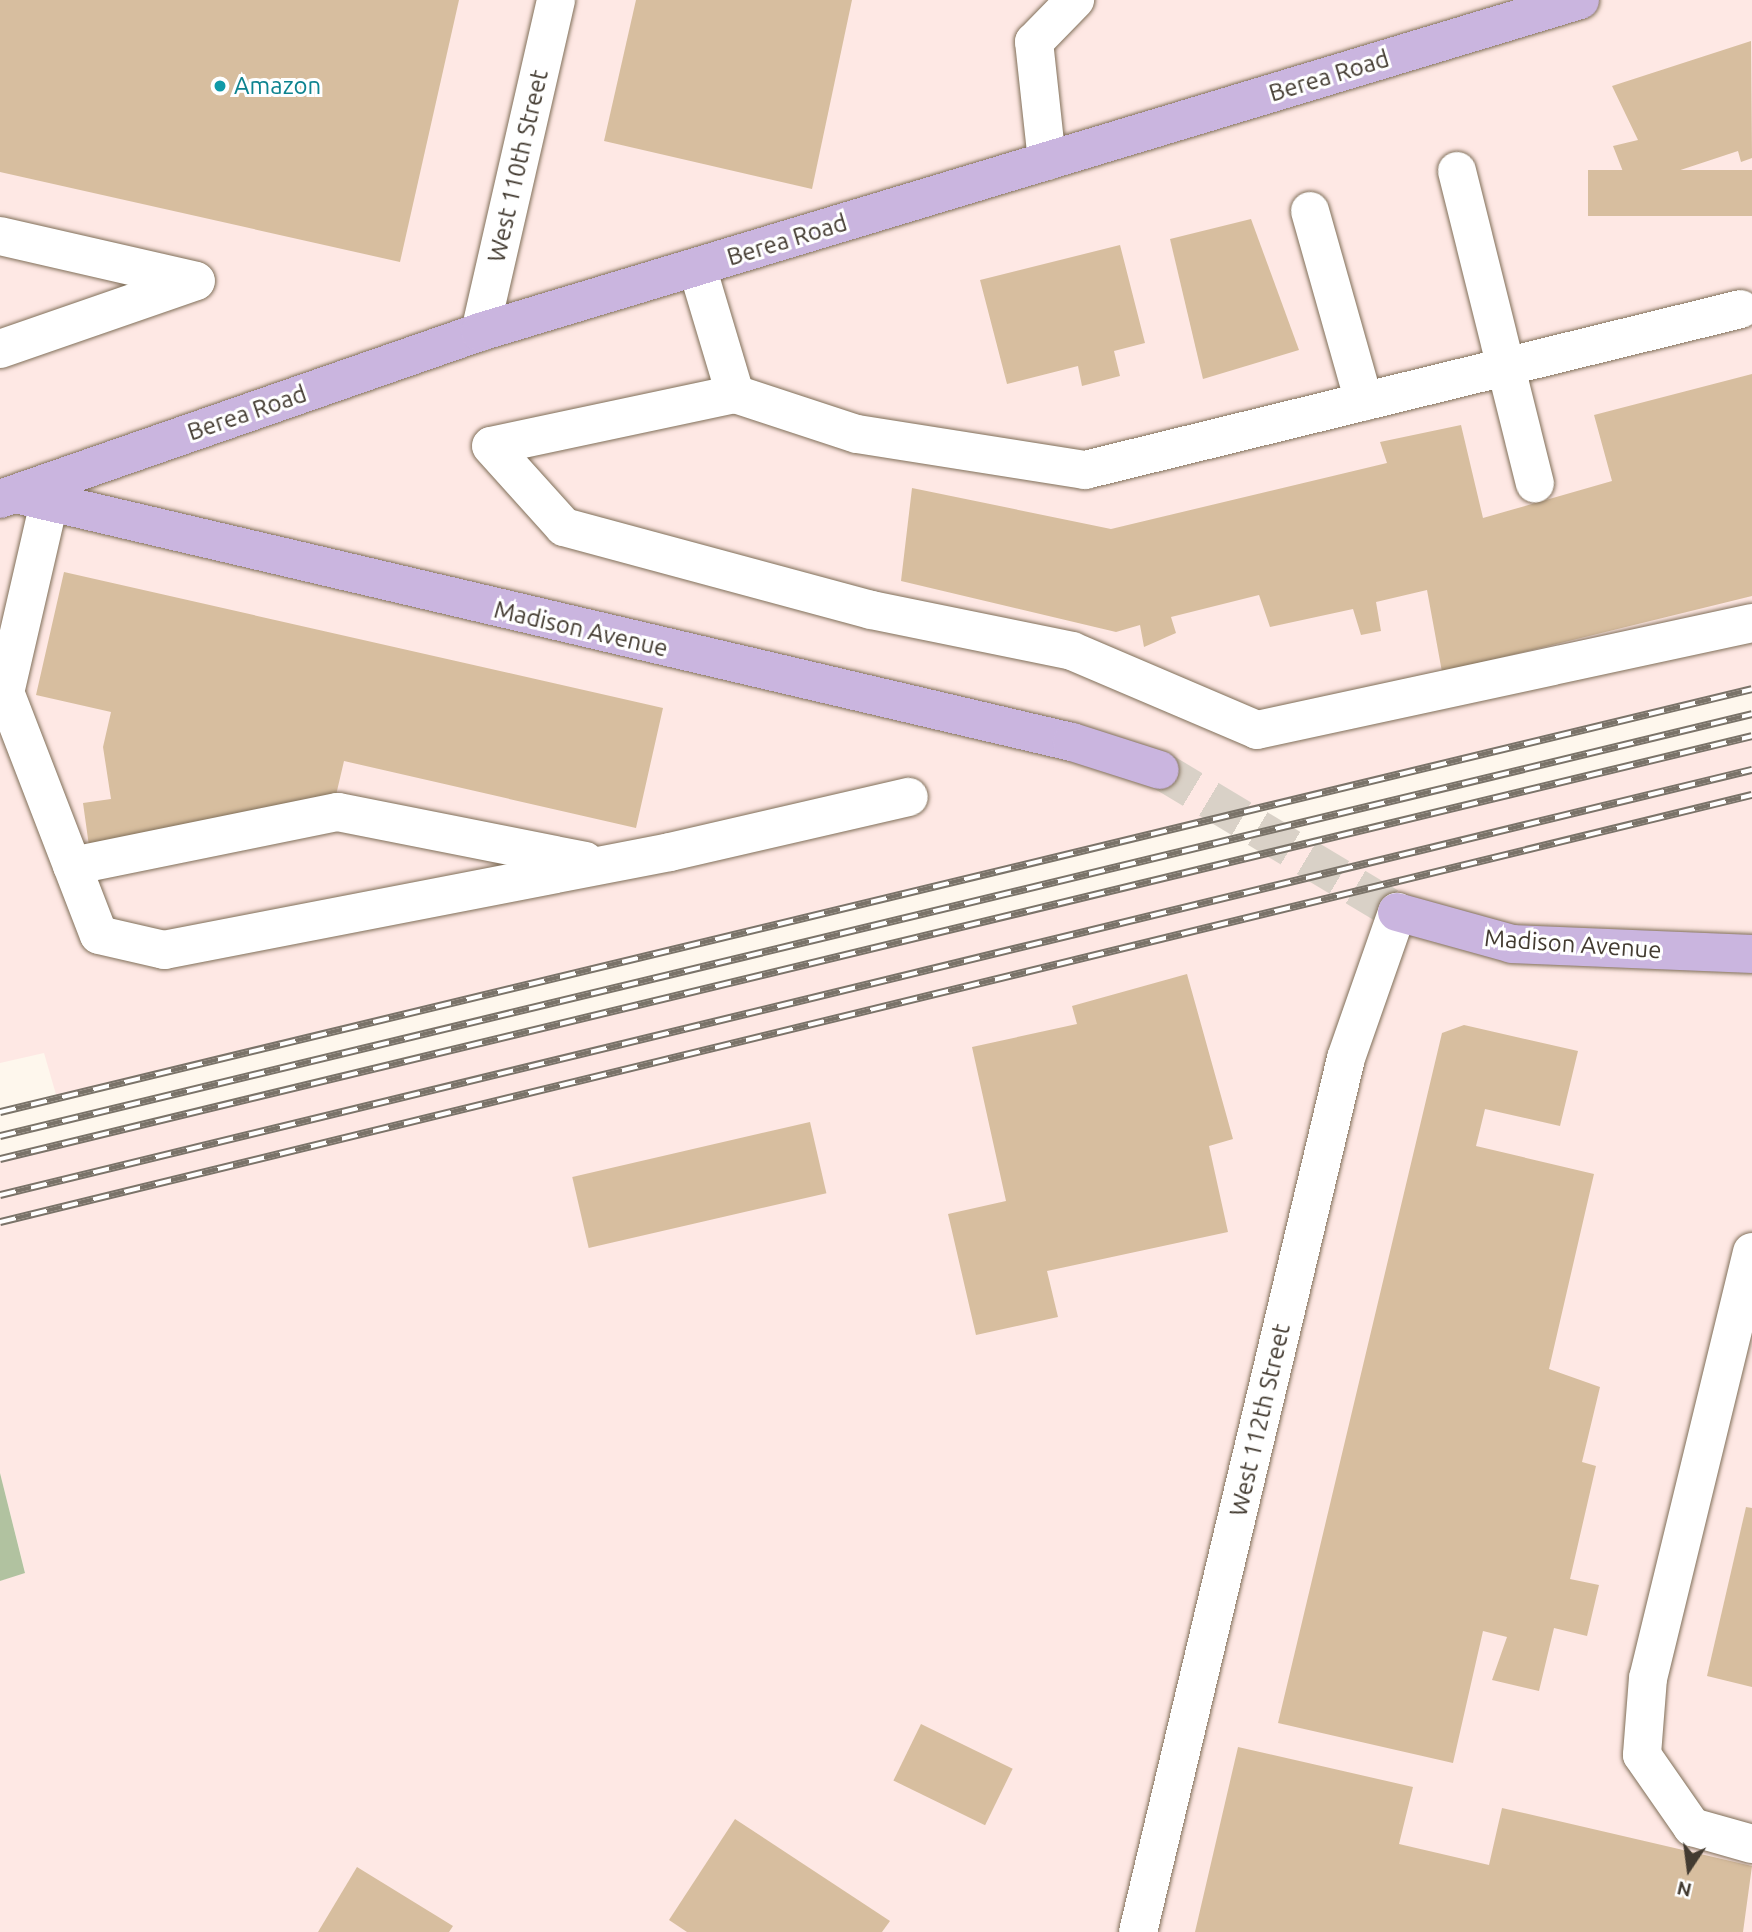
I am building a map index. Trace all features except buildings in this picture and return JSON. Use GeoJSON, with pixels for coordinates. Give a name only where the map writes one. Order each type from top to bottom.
{"type":"FeatureCollection","features":[{"type":"Feature","properties":{"kind":"main road","name":"Berea Road"},"geometry":{"type":"LineString","coordinates":[[16,496],[480,332],[1580,0]]}},
{"type":"Feature","properties":{"kind":"main road","name":"Madison Avenue"},"geometry":{"type":"LineString","coordinates":[[16,496],[1072,742],[1160,770]]}},
{"type":"Feature","properties":{"kind":"main road","name":"Madison Avenue"},"geometry":{"type":"LineString","coordinates":[[1397,912],[1512,944],[1752,954]]}},
{"type":"Feature","properties":{"kind":"street","name":"West 110th Street"},"geometry":{"type":"LineString","coordinates":[[480,332],[556,0]]}},
{"type":"Feature","properties":{"kind":"street"},"geometry":{"type":"LineString","coordinates":[[1047,161],[1034,42],[1075,0]]}},
{"type":"Feature","properties":{"kind":"street"},"geometry":{"type":"LineString","coordinates":[[1457,171],[1535,483]]}},
{"type":"Feature","properties":{"kind":"street"},"geometry":{"type":"LineString","coordinates":[[1310,211],[1364,402]]}},
{"type":"Feature","properties":{"kind":"street"},"geometry":{"type":"LineString","coordinates":[[0,236],[197,281],[0,349]]}},
{"type":"Feature","properties":{"kind":"street"},"geometry":{"type":"LineString","coordinates":[[697,267],[735,394]]}},
{"type":"Feature","properties":{"kind":"street"},"geometry":{"type":"LineString","coordinates":[[1741,309],[1085,470],[857,433],[735,394],[491,446],[564,527],[871,610],[1072,651],[1257,730],[1752,623]]}},
{"type":"Feature","properties":{"kind":"street"},"geometry":{"type":"LineString","coordinates":[[16,496],[2,686],[99,935],[164,950],[604,864],[909,797]]}},
{"type":"Feature","properties":{"kind":"street"},"geometry":{"type":"LineString","coordinates":[[72,866],[338,812],[604,864]]}},
{"type":"Feature","properties":{"kind":"street","name":"West 112th Street"},"geometry":{"type":"LineString","coordinates":[[1139,1932],[1346,1058],[1397,912]]}},
{"type":"Feature","properties":{"kind":"street"},"geometry":{"type":"LineString","coordinates":[[1752,1252],[1648,1678],[1642,1755],[1692,1827],[1752,1844]]}},
{"type":"Feature","properties":{"kind":"shaded area"},"geometry":{"type":"Polygon","coordinates":[[[0,0],[1752,0],[1752,689],[57,1098],[44,1053],[0,1063],[0,0]]]}},
{"type":"Feature","properties":{"kind":"shaded area"},"geometry":{"type":"Polygon","coordinates":[[[1752,738],[1752,1932],[0,1932],[0,1581],[25,1572],[0,1473],[0,1159],[1752,738]]]}},
{"type":"Feature","properties":{"kind":"green space"},"geometry":{"type":"Polygon","coordinates":[[[0,1473],[25,1573],[0,1581],[0,1473]]]}},
{"type":"Feature","properties":{"kind":"tunnel"},"geometry":{"type":"LineString","coordinates":[[1160,770],[1397,912]]}},
{"type":"Feature","properties":{"kind":"railway"},"geometry":{"type":"LineString","coordinates":[[0,1112],[1752,689]]}},
{"type":"Feature","properties":{"kind":"railway"},"geometry":{"type":"LineString","coordinates":[[0,1136],[1752,714]]}},
{"type":"Feature","properties":{"kind":"railway"},"geometry":{"type":"LineString","coordinates":[[0,1159],[1752,736]]}},
{"type":"Feature","properties":{"kind":"railway"},"geometry":{"type":"LineString","coordinates":[[0,1195],[1752,770]]}},
{"type":"Feature","properties":{"kind":"railway"},"geometry":{"type":"LineString","coordinates":[[0,1222],[1752,795]]}},
{"type":"Feature","properties":{"kind":"place","name":"Amazon"},"geometry":{"type":"Point","coordinates":[220,86]}}]}
